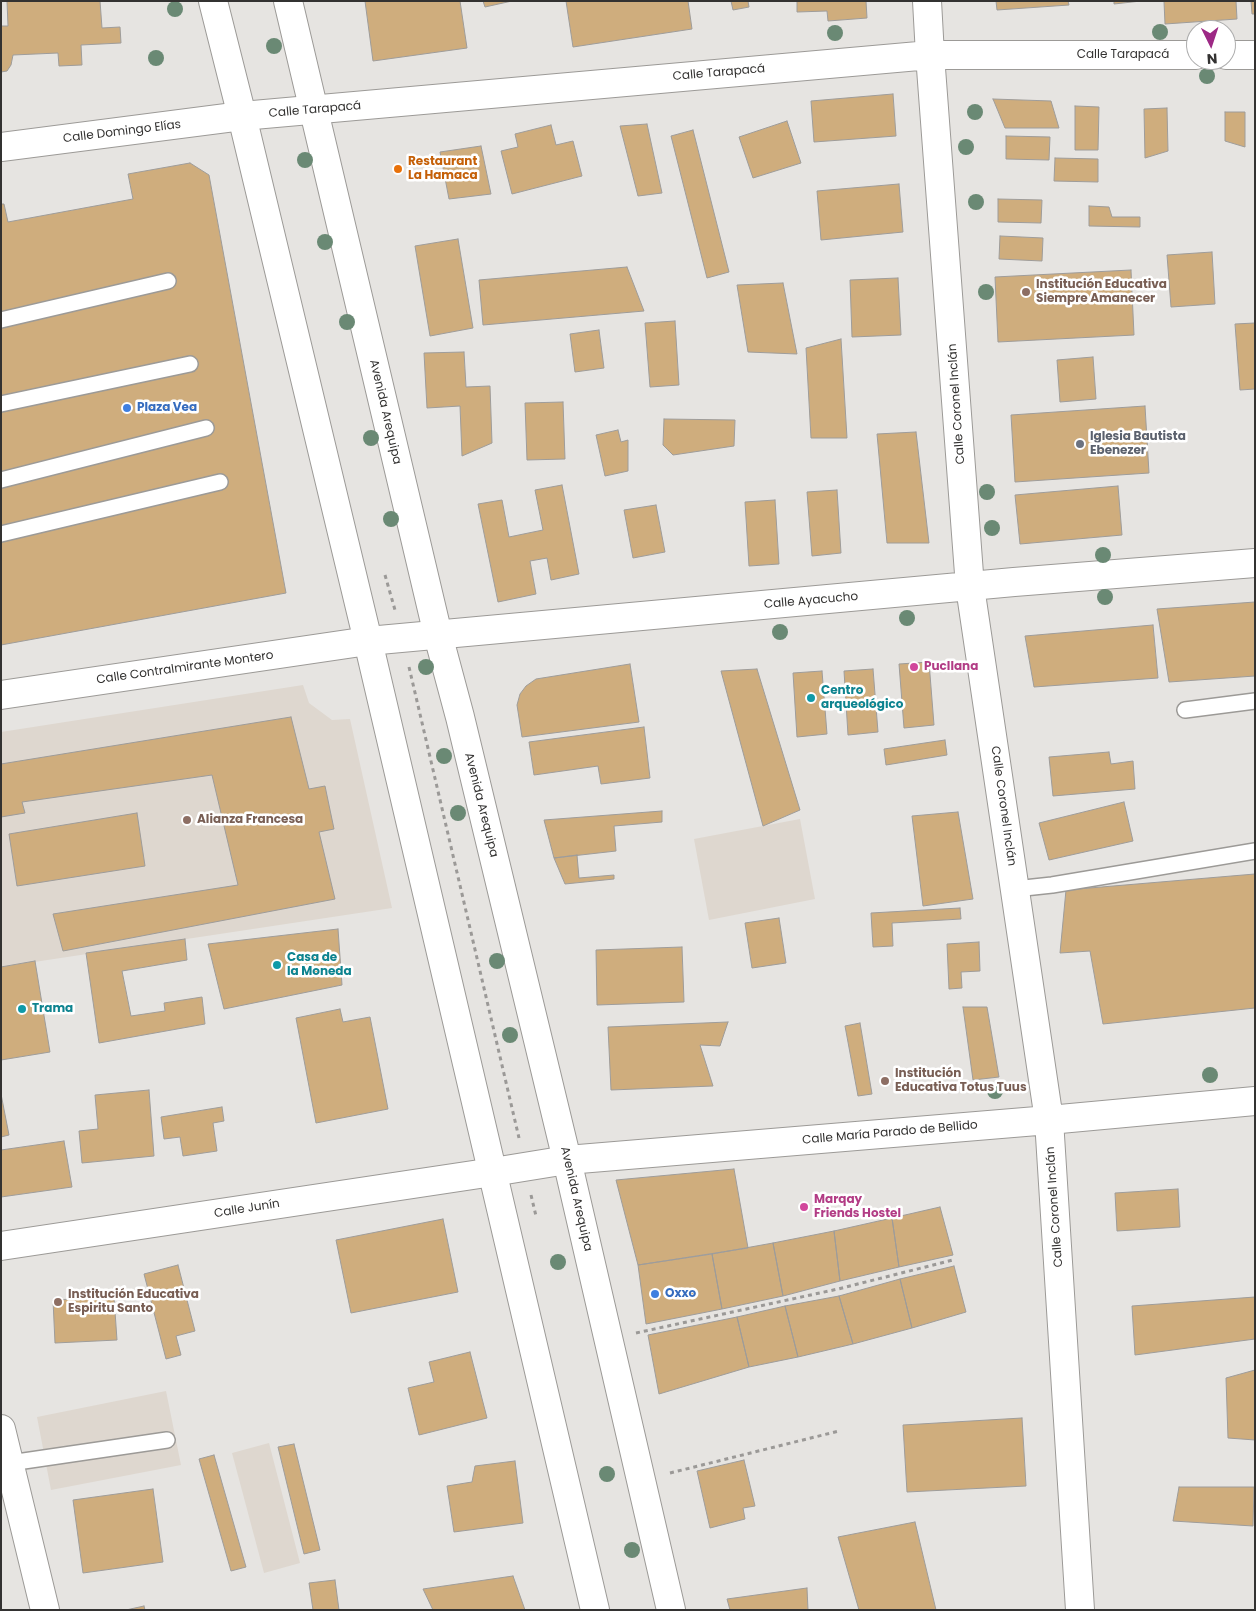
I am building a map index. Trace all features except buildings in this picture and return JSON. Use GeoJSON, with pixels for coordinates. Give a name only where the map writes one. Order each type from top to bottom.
{"type":"FeatureCollection","features":[{"type":"Feature","properties":{"kind":"street"},"geometry":{"type":"LineString","coordinates":[[213,1],[368,641],[494,1172],[595,1610]]}},
{"type":"Feature","properties":{"kind":"street","name":"Avenida Arequipa"},"geometry":{"type":"LineString","coordinates":[[288,1],[438,635],[460,717],[567,1160],[671,1610]]}},
{"type":"Feature","properties":{"kind":"street"},"geometry":{"type":"LineString","coordinates":[[911,1],[930,55]]}},
{"type":"Feature","properties":{"kind":"street","name":"Calle Coronel Inclán"},"geometry":{"type":"LineString","coordinates":[[928,1],[930,55],[970,587],[1049,1120],[1080,1610]]}},
{"type":"Feature","properties":{"kind":"street","name":"Calle Tarapacá"},"geometry":{"type":"LineString","coordinates":[[242,116],[930,55],[1186,55]]}},
{"type":"Feature","properties":{"kind":"street"},"geometry":{"type":"LineString","coordinates":[[1236,55],[1255,55]]}},
{"type":"Feature","properties":{"kind":"street","name":"Calle Domingo Elías"},"geometry":{"type":"LineString","coordinates":[[1,147],[242,116]]}},
{"type":"Feature","properties":{"kind":"street","name":"Calle Ayacucho"},"geometry":{"type":"LineString","coordinates":[[368,641],[1255,563]]}},
{"type":"Feature","properties":{"kind":"street","name":"Calle Contralmirante Montero"},"geometry":{"type":"LineString","coordinates":[[1,696],[368,641]]}},
{"type":"Feature","properties":{"kind":"street","name":"Calle María Parado de Bellido"},"geometry":{"type":"LineString","coordinates":[[525,1167],[567,1160],[1255,1101]]}},
{"type":"Feature","properties":{"kind":"street","name":"Calle Junín"},"geometry":{"type":"LineString","coordinates":[[1,1246],[525,1167]]}},
{"type":"Feature","properties":{"kind":"street"},"geometry":{"type":"LineString","coordinates":[[1,1429],[45,1610]]}},
{"type":"Feature","properties":{"kind":"lane"},"geometry":{"type":"LineString","coordinates":[[1,320],[168,281]]}},
{"type":"Feature","properties":{"kind":"lane"},"geometry":{"type":"LineString","coordinates":[[1,404],[190,364]]}},
{"type":"Feature","properties":{"kind":"lane"},"geometry":{"type":"LineString","coordinates":[[1,480],[206,428]]}},
{"type":"Feature","properties":{"kind":"lane"},"geometry":{"type":"LineString","coordinates":[[1,534],[220,482]]}},
{"type":"Feature","properties":{"kind":"lane"},"geometry":{"type":"LineString","coordinates":[[1185,710],[1255,701]]}},
{"type":"Feature","properties":{"kind":"lane"},"geometry":{"type":"LineString","coordinates":[[1015,889],[1052,885],[1255,851]]}},
{"type":"Feature","properties":{"kind":"lane"},"geometry":{"type":"LineString","coordinates":[[10,1463],[167,1440]]}},
{"type":"Feature","properties":{"kind":"path"},"geometry":{"type":"LineString","coordinates":[[608,1338],[838,1289],[953,1260]]}},
{"type":"Feature","properties":{"kind":"path"},"geometry":{"type":"LineString","coordinates":[[641,1480],[839,1431]]}},
{"type":"Feature","properties":{"kind":"shaded area","name":"Alianza Francesa"},"geometry":{"type":"Polygon","coordinates":[[[303,685],[309,703],[332,720],[350,719],[392,908],[1,967],[1,732],[303,685]]]}},
{"type":"Feature","properties":{"kind":"shaded area"},"geometry":{"type":"Polygon","coordinates":[[[800,819],[815,899],[709,920],[694,839],[800,819]]]}},
{"type":"Feature","properties":{"kind":"shaded area"},"geometry":{"type":"Polygon","coordinates":[[[166,1391],[181,1465],[51,1490],[37,1417],[166,1391]]]}},
{"type":"Feature","properties":{"kind":"shaded area"},"geometry":{"type":"Polygon","coordinates":[[[269,1443],[300,1563],[264,1573],[232,1453],[269,1443]]]}},
{"type":"Feature","properties":{"kind":"place","name":"Restaurant La Hamaca"},"geometry":{"type":"Point","coordinates":[398,169]}},
{"type":"Feature","properties":{"kind":"place","name":"Institución Educativa Siempre Amanecer"},"geometry":{"type":"Point","coordinates":[1026,292]}},
{"type":"Feature","properties":{"kind":"place","name":"Plaza Vea"},"geometry":{"type":"Point","coordinates":[127,408]}},
{"type":"Feature","properties":{"kind":"place","name":"Iglesia Bautista Ebenezer"},"geometry":{"type":"Point","coordinates":[1080,444]}},
{"type":"Feature","properties":{"kind":"place","name":"Pucllana"},"geometry":{"type":"Point","coordinates":[914,667]}},
{"type":"Feature","properties":{"kind":"place","name":"Centro arqueológico"},"geometry":{"type":"Point","coordinates":[811,698]}},
{"type":"Feature","properties":{"kind":"place","name":"Alianza Francesa"},"geometry":{"type":"Point","coordinates":[187,820]}},
{"type":"Feature","properties":{"kind":"place","name":"Casa de la Moneda"},"geometry":{"type":"Point","coordinates":[277,965]}},
{"type":"Feature","properties":{"kind":"place","name":"Trama"},"geometry":{"type":"Point","coordinates":[22,1009]}},
{"type":"Feature","properties":{"kind":"place","name":"Institución Educativa Totus Tuus"},"geometry":{"type":"Point","coordinates":[885,1081]}},
{"type":"Feature","properties":{"kind":"place","name":"Marqay Friends Hostel"},"geometry":{"type":"Point","coordinates":[804,1207]}},
{"type":"Feature","properties":{"kind":"place","name":"Oxxo"},"geometry":{"type":"Point","coordinates":[655,1294]}},
{"type":"Feature","properties":{"kind":"place","name":"Institución Educativa Espiritu Santo"},"geometry":{"type":"Point","coordinates":[58,1302]}}]}
